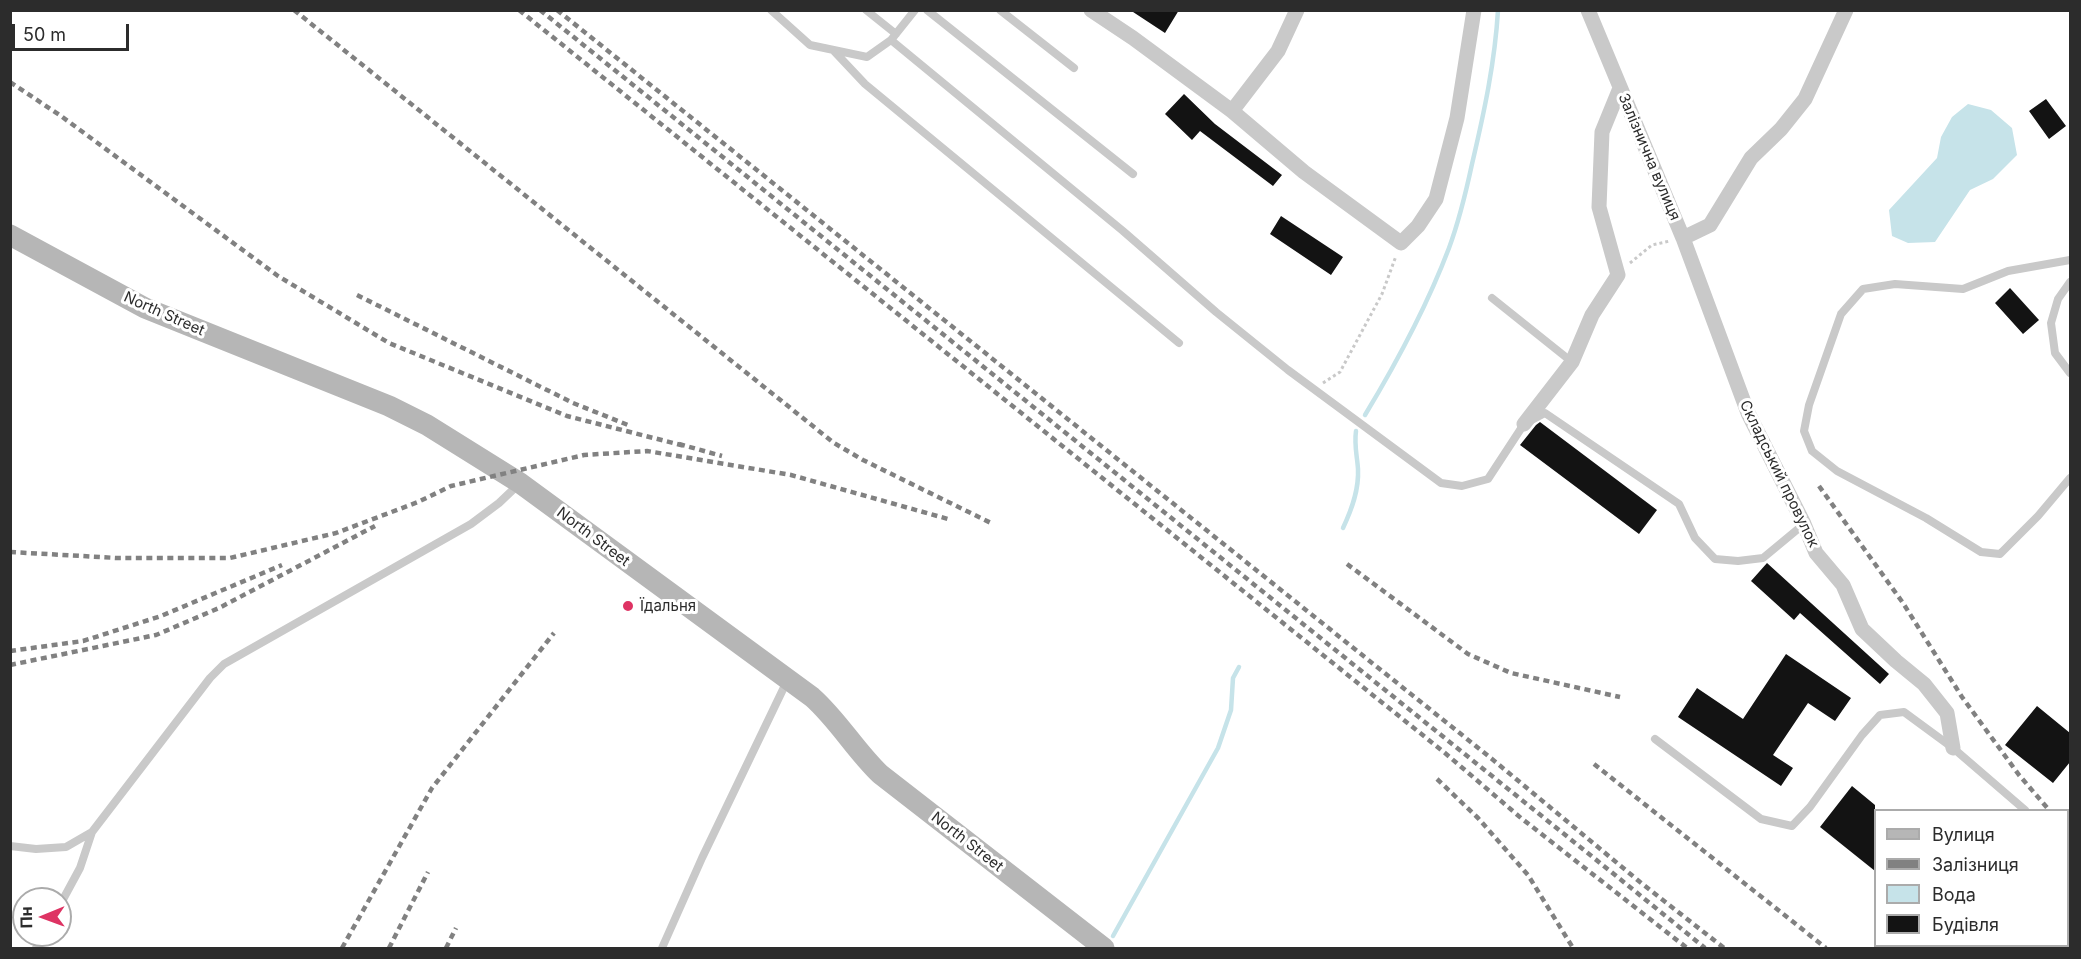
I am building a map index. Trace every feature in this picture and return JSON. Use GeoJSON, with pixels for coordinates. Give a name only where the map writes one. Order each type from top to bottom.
{"type":"FeatureCollection","features":[{"type":"Feature","properties":{"kind":"street"},"geometry":{"type":"LineString","coordinates":[[1091,10],[1232,111],[1304,172],[1401,243],[1418,226],[1436,199],[1457,118],[1474,10]]}},
{"type":"Feature","properties":{"kind":"street"},"geometry":{"type":"LineString","coordinates":[[1232,111],[1278,51],[1297,10]]}},
{"type":"Feature","properties":{"kind":"street","name":"Залізнична вулиця"},"geometry":{"type":"LineString","coordinates":[[1588,10],[1683,238],[1710,225],[1751,158],[1781,129],[1805,99],[1846,10]]}},
{"type":"Feature","properties":{"kind":"street"},"geometry":{"type":"LineString","coordinates":[[1524,424],[1572,362],[1592,315],[1618,275],[1599,207],[1602,132],[1620,88]]}},
{"type":"Feature","properties":{"kind":"street","name":"North Street"},"geometry":{"type":"LineString","coordinates":[[10,235],[146,308],[389,406],[427,424],[520,483],[789,678],[829,711],[862,757],[880,774],[1104,948]]}},
{"type":"Feature","properties":{"kind":"street","name":"Складський провулок"},"geometry":{"type":"LineString","coordinates":[[1683,238],[1748,413],[1804,524],[1816,553],[1843,585],[1862,629],[1924,684],[1947,712],[1953,748]]}},
{"type":"Feature","properties":{"kind":"lane"},"geometry":{"type":"LineString","coordinates":[[771,10],[810,45],[867,57],[893,37],[915,10]]}},
{"type":"Feature","properties":{"kind":"lane"},"geometry":{"type":"LineString","coordinates":[[866,10],[893,37],[1216,312],[1313,388],[1442,483],[1462,486],[1488,479],[1524,424],[1545,413],[1679,504],[1695,538],[1715,559],[1738,561],[1763,558],[1804,524]]}},
{"type":"Feature","properties":{"kind":"lane"},"geometry":{"type":"LineString","coordinates":[[927,10],[1133,174]]}},
{"type":"Feature","properties":{"kind":"lane"},"geometry":{"type":"LineString","coordinates":[[1000,10],[1074,68]]}},
{"type":"Feature","properties":{"kind":"lane"},"geometry":{"type":"LineString","coordinates":[[832,49],[866,84],[1179,343]]}},
{"type":"Feature","properties":{"kind":"lane"},"geometry":{"type":"LineString","coordinates":[[2070,260],[2008,271],[1963,289],[1895,284],[1863,289],[1841,314],[1809,405],[1804,431],[1812,451],[1837,471],[1926,518],[1981,552],[2000,554],[2070,478]]}},
{"type":"Feature","properties":{"kind":"lane"},"geometry":{"type":"LineString","coordinates":[[2070,282],[2058,299],[2051,323],[2055,353],[2070,373]]}},
{"type":"Feature","properties":{"kind":"lane"},"geometry":{"type":"LineString","coordinates":[[1492,298],[1572,362]]}},
{"type":"Feature","properties":{"kind":"lane"},"geometry":{"type":"LineString","coordinates":[[70,887],[80,868],[92,832],[210,678],[224,664],[471,524],[499,503],[520,483]]}},
{"type":"Feature","properties":{"kind":"lane"},"geometry":{"type":"LineString","coordinates":[[662,948],[702,858],[789,678]]}},
{"type":"Feature","properties":{"kind":"lane"},"geometry":{"type":"LineString","coordinates":[[1655,739],[1761,819],[1792,826],[1810,807],[1862,735],[1880,715],[1904,712],[1953,748],[2024,809]]}},
{"type":"Feature","properties":{"kind":"lane"},"geometry":{"type":"LineString","coordinates":[[10,846],[36,849],[66,847],[92,832]]}},
{"type":"Feature","properties":{"kind":"path"},"geometry":{"type":"LineString","coordinates":[[1618,275],[1635,257],[1652,246],[1683,238]]}},
{"type":"Feature","properties":{"kind":"path"},"geometry":{"type":"LineString","coordinates":[[1313,388],[1340,372],[1382,294],[1401,243]]}},
{"type":"Feature","properties":{"kind":"water"},"geometry":{"type":"Polygon","coordinates":[[[1968,104],[1991,110],[2012,128],[2017,155],[1993,179],[1970,190],[1935,242],[1908,243],[1892,236],[1889,210],[1937,158],[1941,137],[1952,117],[1968,104]]]}},
{"type":"Feature","properties":{"kind":"building"},"geometry":{"type":"Polygon","coordinates":[[[1130,10],[1179,10],[1165,33],[1130,10]]]}},
{"type":"Feature","properties":{"kind":"building"},"geometry":{"type":"Polygon","coordinates":[[[1184,94],[1215,124],[1282,175],[1273,186],[1200,131],[1192,140],[1165,114],[1184,94]]]}},
{"type":"Feature","properties":{"kind":"building"},"geometry":{"type":"Polygon","coordinates":[[[2046,99],[2066,126],[2049,139],[2029,111],[2046,99]]]}},
{"type":"Feature","properties":{"kind":"building"},"geometry":{"type":"Polygon","coordinates":[[[1281,216],[1343,257],[1331,275],[1270,234],[1281,216]]]}},
{"type":"Feature","properties":{"kind":"building"},"geometry":{"type":"Polygon","coordinates":[[[2010,288],[2039,320],[2023,334],[1995,303],[2010,288]]]}},
{"type":"Feature","properties":{"kind":"building"},"geometry":{"type":"Polygon","coordinates":[[[1540,422],[1657,510],[1639,534],[1520,445],[1540,422]]]}},
{"type":"Feature","properties":{"kind":"building"},"geometry":{"type":"Polygon","coordinates":[[[1767,563],[1889,674],[1880,684],[1800,613],[1794,620],[1751,581],[1767,563]]]}},
{"type":"Feature","properties":{"kind":"building"},"geometry":{"type":"Polygon","coordinates":[[[1786,654],[1851,698],[1835,721],[1808,703],[1773,755],[1793,768],[1781,786],[1678,717],[1697,688],[1743,719],[1786,654]]]}},
{"type":"Feature","properties":{"kind":"building"},"geometry":{"type":"Polygon","coordinates":[[[2037,706],[2070,733],[2070,762],[2053,783],[2005,745],[2037,706]]]}},
{"type":"Feature","properties":{"kind":"building"},"geometry":{"type":"Polygon","coordinates":[[[1852,786],[1875,805],[1874,870],[1820,827],[1852,786]]]}},
{"type":"Feature","properties":{"kind":"waterway"},"geometry":{"type":"LineString","coordinates":[[1365,415],[1421,312],[1453,238],[1485,107],[1498,10]]}},
{"type":"Feature","properties":{"kind":"waterway"},"geometry":{"type":"LineString","coordinates":[[1343,528],[1356,492],[1358,469],[1356,431]]}},
{"type":"Feature","properties":{"kind":"waterway"},"geometry":{"type":"LineString","coordinates":[[1113,936],[1218,748],[1231,710],[1233,678],[1239,667]]}},
{"type":"Feature","properties":{"kind":"railway"},"geometry":{"type":"LineString","coordinates":[[294,10],[834,443],[863,460],[991,523]]}},
{"type":"Feature","properties":{"kind":"railway"},"geometry":{"type":"LineString","coordinates":[[519,10],[1445,753],[1521,818],[1687,948]]}},
{"type":"Feature","properties":{"kind":"railway"},"geometry":{"type":"LineString","coordinates":[[540,10],[1705,948]]}},
{"type":"Feature","properties":{"kind":"railway"},"geometry":{"type":"LineString","coordinates":[[557,10],[1492,759],[1640,882],[1724,948]]}},
{"type":"Feature","properties":{"kind":"railway"},"geometry":{"type":"LineString","coordinates":[[10,82],[61,116],[278,276],[389,343],[567,416],[685,446]]}},
{"type":"Feature","properties":{"kind":"railway"},"geometry":{"type":"LineString","coordinates":[[357,295],[573,403],[628,425]]}},
{"type":"Feature","properties":{"kind":"railway"},"geometry":{"type":"LineString","coordinates":[[679,444],[722,456]]}},
{"type":"Feature","properties":{"kind":"railway"},"geometry":{"type":"LineString","coordinates":[[10,552],[117,558],[230,558],[336,533],[418,502],[451,486],[584,455],[647,451],[791,475],[948,519]]}},
{"type":"Feature","properties":{"kind":"railway"},"geometry":{"type":"LineString","coordinates":[[1819,486],[1903,603],[1962,697],[2019,775],[2048,809]]}},
{"type":"Feature","properties":{"kind":"railway"},"geometry":{"type":"LineString","coordinates":[[10,665],[156,635],[219,608],[375,526]]}},
{"type":"Feature","properties":{"kind":"railway"},"geometry":{"type":"LineString","coordinates":[[1347,564],[1468,654],[1511,673],[1620,697]]}},
{"type":"Feature","properties":{"kind":"railway"},"geometry":{"type":"LineString","coordinates":[[10,651],[83,641],[161,616],[282,565]]}},
{"type":"Feature","properties":{"kind":"railway"},"geometry":{"type":"LineString","coordinates":[[342,948],[432,788],[554,633]]}},
{"type":"Feature","properties":{"kind":"railway"},"geometry":{"type":"LineString","coordinates":[[1594,764],[1826,948]]}},
{"type":"Feature","properties":{"kind":"railway"},"geometry":{"type":"LineString","coordinates":[[1437,779],[1478,818],[1528,875],[1573,948]]}},
{"type":"Feature","properties":{"kind":"railway"},"geometry":{"type":"LineString","coordinates":[[389,948],[428,872]]}},
{"type":"Feature","properties":{"kind":"railway"},"geometry":{"type":"LineString","coordinates":[[446,948],[456,928]]}},
{"type":"Feature","properties":{"kind":"place","name":"Їдальня"},"geometry":{"type":"Point","coordinates":[628,606]}}]}
